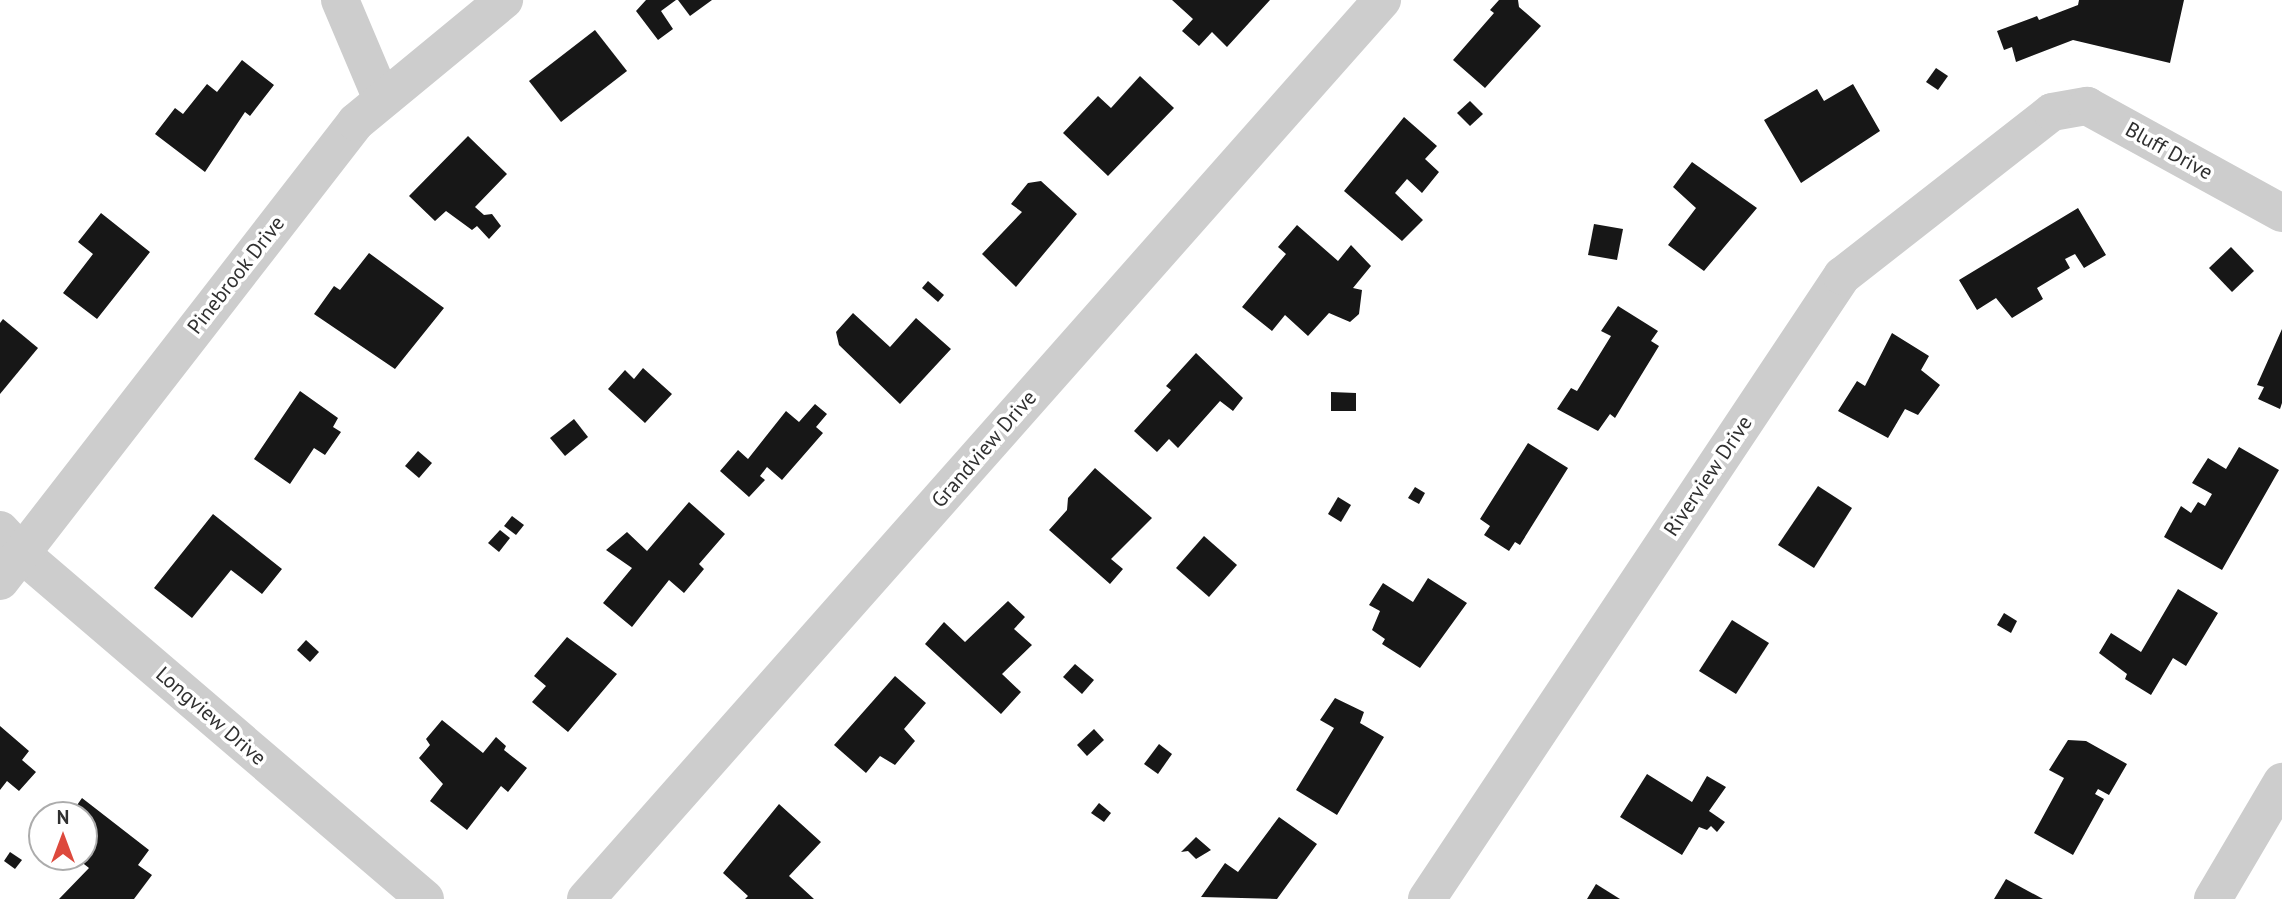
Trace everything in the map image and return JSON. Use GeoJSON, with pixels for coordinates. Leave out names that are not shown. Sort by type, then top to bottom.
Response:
{"type":"FeatureCollection","features":[{"type":"Feature","properties":{"kind":"street"},"geometry":{"type":"LineString","coordinates":[[340,0],[382,97]]}},
{"type":"Feature","properties":{"kind":"street","name":"Pinebrook Drive"},"geometry":{"type":"LineString","coordinates":[[8,555],[347,133],[382,97],[504,0]]}},
{"type":"Feature","properties":{"kind":"street","name":"Grandview Drive"},"geometry":{"type":"LineString","coordinates":[[586,899],[1382,0]]}},
{"type":"Feature","properties":{"kind":"street","name":"Bluff Drive"},"geometry":{"type":"LineString","coordinates":[[2052,111],[2087,106],[2282,213]]}},
{"type":"Feature","properties":{"kind":"street","name":"Riverview Drive"},"geometry":{"type":"LineString","coordinates":[[1427,899],[1842,276],[2052,111]]}},
{"type":"Feature","properties":{"kind":"street","name":"Longview Drive"},"geometry":{"type":"LineString","coordinates":[[8,555],[425,899]]}},
{"type":"Feature","properties":{"kind":"street"},"geometry":{"type":"LineString","coordinates":[[2213,899],[2282,782]]}},
{"type":"Feature","properties":{"kind":"building"},"geometry":{"type":"Polygon","coordinates":[[[646,0],[676,0],[661,11],[673,29],[658,40],[636,11],[646,0]]]}},
{"type":"Feature","properties":{"kind":"building"},"geometry":{"type":"Polygon","coordinates":[[[678,0],[712,0],[690,16],[678,0]]]}},
{"type":"Feature","properties":{"kind":"building"},"geometry":{"type":"Polygon","coordinates":[[[1172,0],[1270,0],[1227,47],[1212,32],[1199,46],[1182,31],[1193,19],[1172,0]]]}},
{"type":"Feature","properties":{"kind":"building"},"geometry":{"type":"Polygon","coordinates":[[[1499,0],[1518,0],[1519,7],[1541,26],[1485,88],[1453,60],[1494,13],[1490,10],[1499,0]]]}},
{"type":"Feature","properties":{"kind":"building"},"geometry":{"type":"Polygon","coordinates":[[[2079,0],[2184,0],[2170,63],[2073,40],[2016,62],[2012,47],[2004,50],[1997,31],[2037,16],[2039,20],[2078,5],[2079,0]]]}},
{"type":"Feature","properties":{"kind":"building"},"geometry":{"type":"Polygon","coordinates":[[[595,30],[627,71],[561,122],[529,81],[595,30]]]}},
{"type":"Feature","properties":{"kind":"building"},"geometry":{"type":"Polygon","coordinates":[[[242,60],[274,85],[250,116],[245,112],[205,172],[155,134],[175,108],[183,114],[207,84],[217,92],[242,60]]]}},
{"type":"Feature","properties":{"kind":"building"},"geometry":{"type":"Polygon","coordinates":[[[1936,68],[1948,76],[1938,90],[1926,82],[1936,68]]]}},
{"type":"Feature","properties":{"kind":"building"},"geometry":{"type":"Polygon","coordinates":[[[1140,76],[1174,108],[1108,176],[1063,133],[1098,96],[1111,108],[1140,76]]]}},
{"type":"Feature","properties":{"kind":"building"},"geometry":{"type":"Polygon","coordinates":[[[1853,84],[1880,131],[1801,183],[1764,120],[1817,89],[1824,101],[1853,84]]]}},
{"type":"Feature","properties":{"kind":"building"},"geometry":{"type":"Polygon","coordinates":[[[1470,101],[1483,114],[1470,126],[1457,113],[1470,101]]]}},
{"type":"Feature","properties":{"kind":"building"},"geometry":{"type":"Polygon","coordinates":[[[1404,117],[1437,146],[1425,159],[1439,172],[1422,193],[1407,179],[1395,193],[1423,220],[1402,241],[1344,191],[1404,117]]]}},
{"type":"Feature","properties":{"kind":"building"},"geometry":{"type":"Polygon","coordinates":[[[468,136],[507,174],[475,207],[484,215],[492,214],[501,226],[489,239],[477,226],[472,230],[446,211],[435,221],[409,196],[468,136]]]}},
{"type":"Feature","properties":{"kind":"building"},"geometry":{"type":"Polygon","coordinates":[[[1692,162],[1757,208],[1704,271],[1668,245],[1696,208],[1673,187],[1692,162]]]}},
{"type":"Feature","properties":{"kind":"building"},"geometry":{"type":"Polygon","coordinates":[[[1041,181],[1077,214],[1016,287],[982,254],[1022,212],[1011,204],[1028,183],[1041,181]]]}},
{"type":"Feature","properties":{"kind":"building"},"geometry":{"type":"Polygon","coordinates":[[[2078,208],[2106,255],[2084,268],[2075,254],[2065,259],[2070,268],[2037,288],[2043,299],[2012,318],[1996,298],[1977,310],[1959,280],[2078,208]]]}},
{"type":"Feature","properties":{"kind":"building"},"geometry":{"type":"Polygon","coordinates":[[[101,213],[150,252],[97,319],[63,293],[93,254],[78,242],[101,213]]]}},
{"type":"Feature","properties":{"kind":"building"},"geometry":{"type":"Polygon","coordinates":[[[1594,224],[1623,229],[1617,260],[1588,255],[1594,224]]]}},
{"type":"Feature","properties":{"kind":"building"},"geometry":{"type":"Polygon","coordinates":[[[1297,225],[1338,261],[1351,245],[1371,266],[1353,288],[1362,290],[1359,314],[1350,322],[1329,313],[1308,336],[1285,315],[1272,331],[1242,307],[1286,254],[1278,247],[1297,225]]]}},
{"type":"Feature","properties":{"kind":"building"},"geometry":{"type":"Polygon","coordinates":[[[2231,247],[2254,271],[2232,292],[2209,268],[2231,247]]]}},
{"type":"Feature","properties":{"kind":"building"},"geometry":{"type":"Polygon","coordinates":[[[369,253],[444,308],[395,369],[314,314],[334,286],[340,290],[369,253]]]}},
{"type":"Feature","properties":{"kind":"building"},"geometry":{"type":"Polygon","coordinates":[[[928,281],[944,295],[938,302],[922,288],[928,281]]]}},
{"type":"Feature","properties":{"kind":"building"},"geometry":{"type":"Polygon","coordinates":[[[1618,306],[1658,331],[1651,341],[1659,346],[1615,418],[1610,414],[1598,431],[1557,409],[1571,388],[1577,391],[1611,336],[1601,331],[1618,306]]]}},
{"type":"Feature","properties":{"kind":"building"},"geometry":{"type":"Polygon","coordinates":[[[853,313],[890,347],[916,318],[951,349],[900,404],[839,345],[836,332],[853,313]]]}},
{"type":"Feature","properties":{"kind":"building"},"geometry":{"type":"Polygon","coordinates":[[[3,319],[38,348],[0,394],[0,323],[3,319]]]}},
{"type":"Feature","properties":{"kind":"building"},"geometry":{"type":"Polygon","coordinates":[[[2282,329],[2280,409],[2258,399],[2264,387],[2257,385],[2282,329]]]}},
{"type":"Feature","properties":{"kind":"building"},"geometry":{"type":"Polygon","coordinates":[[[1892,333],[1929,356],[1921,370],[1940,385],[1918,415],[1905,409],[1888,438],[1838,411],[1857,381],[1865,386],[1892,333]]]}},
{"type":"Feature","properties":{"kind":"building"},"geometry":{"type":"Polygon","coordinates":[[[1196,353],[1243,398],[1233,411],[1220,401],[1178,448],[1169,439],[1157,452],[1134,431],[1171,390],[1166,386],[1196,353]]]}},
{"type":"Feature","properties":{"kind":"building"},"geometry":{"type":"Polygon","coordinates":[[[643,368],[672,394],[645,423],[608,389],[625,370],[634,379],[643,368]]]}},
{"type":"Feature","properties":{"kind":"building"},"geometry":{"type":"Polygon","coordinates":[[[300,391],[338,418],[333,427],[341,432],[325,455],[314,448],[290,484],[254,459],[300,391]]]}},
{"type":"Feature","properties":{"kind":"building"},"geometry":{"type":"Polygon","coordinates":[[[1331,392],[1356,393],[1356,411],[1331,411],[1331,392]]]}},
{"type":"Feature","properties":{"kind":"building"},"geometry":{"type":"Polygon","coordinates":[[[815,404],[827,414],[816,427],[823,433],[782,480],[767,467],[760,476],[765,480],[749,497],[720,471],[738,450],[748,459],[786,411],[799,422],[815,404]]]}},
{"type":"Feature","properties":{"kind":"building"},"geometry":{"type":"Polygon","coordinates":[[[574,419],[588,437],[565,456],[550,438],[574,419]]]}},
{"type":"Feature","properties":{"kind":"building"},"geometry":{"type":"Polygon","coordinates":[[[1528,443],[1568,468],[1520,545],[1515,542],[1509,551],[1484,535],[1490,526],[1480,519],[1528,443]]]}},
{"type":"Feature","properties":{"kind":"building"},"geometry":{"type":"Polygon","coordinates":[[[2239,447],[2279,470],[2222,570],[2164,537],[2181,506],[2191,513],[2198,502],[2205,506],[2212,494],[2192,483],[2208,458],[2226,469],[2239,447]]]}},
{"type":"Feature","properties":{"kind":"building"},"geometry":{"type":"Polygon","coordinates":[[[418,451],[432,463],[419,478],[405,466],[418,451]]]}},
{"type":"Feature","properties":{"kind":"building"},"geometry":{"type":"Polygon","coordinates":[[[1095,468],[1152,518],[1111,559],[1123,569],[1110,584],[1049,530],[1067,510],[1068,498],[1095,468]]]}},
{"type":"Feature","properties":{"kind":"building"},"geometry":{"type":"Polygon","coordinates":[[[1818,486],[1852,508],[1814,568],[1778,545],[1818,486]]]}},
{"type":"Feature","properties":{"kind":"building"},"geometry":{"type":"Polygon","coordinates":[[[1415,487],[1425,493],[1419,504],[1408,498],[1415,487]]]}},
{"type":"Feature","properties":{"kind":"building"},"geometry":{"type":"Polygon","coordinates":[[[1338,497],[1351,505],[1341,522],[1328,514],[1338,497]]]}},
{"type":"Feature","properties":{"kind":"building"},"geometry":{"type":"Polygon","coordinates":[[[689,502],[725,534],[699,564],[704,569],[684,593],[669,580],[632,627],[603,603],[632,568],[606,550],[627,532],[647,551],[689,502]]]}},
{"type":"Feature","properties":{"kind":"building"},"geometry":{"type":"Polygon","coordinates":[[[213,514],[282,569],[262,594],[231,570],[192,618],[154,588],[213,514]]]}},
{"type":"Feature","properties":{"kind":"building"},"geometry":{"type":"Polygon","coordinates":[[[512,516],[524,525],[516,535],[504,526],[512,516]]]}},
{"type":"Feature","properties":{"kind":"building"},"geometry":{"type":"Polygon","coordinates":[[[500,530],[510,538],[499,552],[488,543],[500,530]]]}},
{"type":"Feature","properties":{"kind":"building"},"geometry":{"type":"Polygon","coordinates":[[[1204,536],[1237,565],[1209,597],[1176,568],[1204,536]]]}},
{"type":"Feature","properties":{"kind":"building"},"geometry":{"type":"Polygon","coordinates":[[[1428,578],[1467,603],[1420,668],[1382,644],[1385,639],[1372,630],[1380,611],[1369,605],[1383,583],[1413,602],[1428,578]]]}},
{"type":"Feature","properties":{"kind":"building"},"geometry":{"type":"Polygon","coordinates":[[[2178,589],[2218,613],[2186,666],[2173,658],[2151,695],[2125,679],[2127,674],[2099,653],[2111,633],[2141,652],[2178,589]]]}},
{"type":"Feature","properties":{"kind":"building"},"geometry":{"type":"Polygon","coordinates":[[[1008,601],[1025,617],[1014,629],[1032,645],[1002,674],[1021,692],[1001,714],[925,644],[944,622],[965,642],[1008,601]]]}},
{"type":"Feature","properties":{"kind":"building"},"geometry":{"type":"Polygon","coordinates":[[[2004,613],[2017,621],[2011,633],[1997,625],[2004,613]]]}},
{"type":"Feature","properties":{"kind":"building"},"geometry":{"type":"Polygon","coordinates":[[[1732,620],[1769,643],[1736,694],[1699,671],[1732,620]]]}},
{"type":"Feature","properties":{"kind":"building"},"geometry":{"type":"Polygon","coordinates":[[[567,637],[617,674],[568,732],[532,702],[546,686],[534,676],[567,637]]]}},
{"type":"Feature","properties":{"kind":"building"},"geometry":{"type":"Polygon","coordinates":[[[306,640],[319,652],[310,662],[297,650],[306,640]]]}},
{"type":"Feature","properties":{"kind":"building"},"geometry":{"type":"Polygon","coordinates":[[[1075,664],[1094,680],[1082,694],[1063,677],[1075,664]]]}},
{"type":"Feature","properties":{"kind":"building"},"geometry":{"type":"Polygon","coordinates":[[[895,676],[926,703],[904,729],[915,741],[895,765],[880,756],[866,773],[834,745],[895,676]]]}},
{"type":"Feature","properties":{"kind":"building"},"geometry":{"type":"Polygon","coordinates":[[[1335,698],[1364,712],[1360,723],[1384,737],[1337,815],[1296,790],[1334,728],[1320,720],[1335,698]]]}},
{"type":"Feature","properties":{"kind":"building"},"geometry":{"type":"Polygon","coordinates":[[[442,720],[483,753],[496,737],[506,746],[504,750],[527,768],[508,792],[501,786],[467,830],[430,801],[443,784],[419,758],[430,745],[426,739],[442,720]]]}},
{"type":"Feature","properties":{"kind":"building"},"geometry":{"type":"Polygon","coordinates":[[[0,726],[29,751],[22,760],[36,772],[19,791],[7,781],[0,790],[0,726]]]}},
{"type":"Feature","properties":{"kind":"building"},"geometry":{"type":"Polygon","coordinates":[[[1094,729],[1104,740],[1087,756],[1077,745],[1094,729]]]}},
{"type":"Feature","properties":{"kind":"building"},"geometry":{"type":"Polygon","coordinates":[[[2068,740],[2086,741],[2127,764],[2109,795],[2098,789],[2095,794],[2104,799],[2073,855],[2034,833],[2064,778],[2049,770],[2068,740]]]}},
{"type":"Feature","properties":{"kind":"building"},"geometry":{"type":"Polygon","coordinates":[[[1159,744],[1172,754],[1158,774],[1144,764],[1159,744]]]}},
{"type":"Feature","properties":{"kind":"building"},"geometry":{"type":"Polygon","coordinates":[[[1647,774],[1692,802],[1707,776],[1726,787],[1709,811],[1725,822],[1717,832],[1711,826],[1707,830],[1699,827],[1682,855],[1620,817],[1647,774]]]}},
{"type":"Feature","properties":{"kind":"building"},"geometry":{"type":"Polygon","coordinates":[[[1099,803],[1111,813],[1104,822],[1091,813],[1099,803]]]}},
{"type":"Feature","properties":{"kind":"building"},"geometry":{"type":"Polygon","coordinates":[[[779,804],[821,842],[789,876],[814,899],[745,899],[748,896],[723,873],[779,804]]]}},
{"type":"Feature","properties":{"kind":"building"},"geometry":{"type":"Polygon","coordinates":[[[98,810],[149,850],[138,865],[152,875],[134,899],[59,899],[86,871],[98,871],[98,810]]]}},
{"type":"Feature","properties":{"kind":"building"},"geometry":{"type":"Polygon","coordinates":[[[1279,817],[1317,844],[1277,899],[1201,897],[1225,863],[1238,872],[1279,817]]]}},
{"type":"Feature","properties":{"kind":"building"},"geometry":{"type":"Polygon","coordinates":[[[1196,837],[1211,850],[1196,859],[1188,851],[1181,852],[1196,837]]]}},
{"type":"Feature","properties":{"kind":"building"},"geometry":{"type":"Polygon","coordinates":[[[10,852],[22,860],[15,869],[4,861],[10,852]]]}},
{"type":"Feature","properties":{"kind":"building"},"geometry":{"type":"Polygon","coordinates":[[[2006,879],[2043,899],[1994,899],[2006,879]]]}},
{"type":"Feature","properties":{"kind":"building"},"geometry":{"type":"Polygon","coordinates":[[[1596,884],[1620,899],[1587,899],[1596,884]]]}}]}
